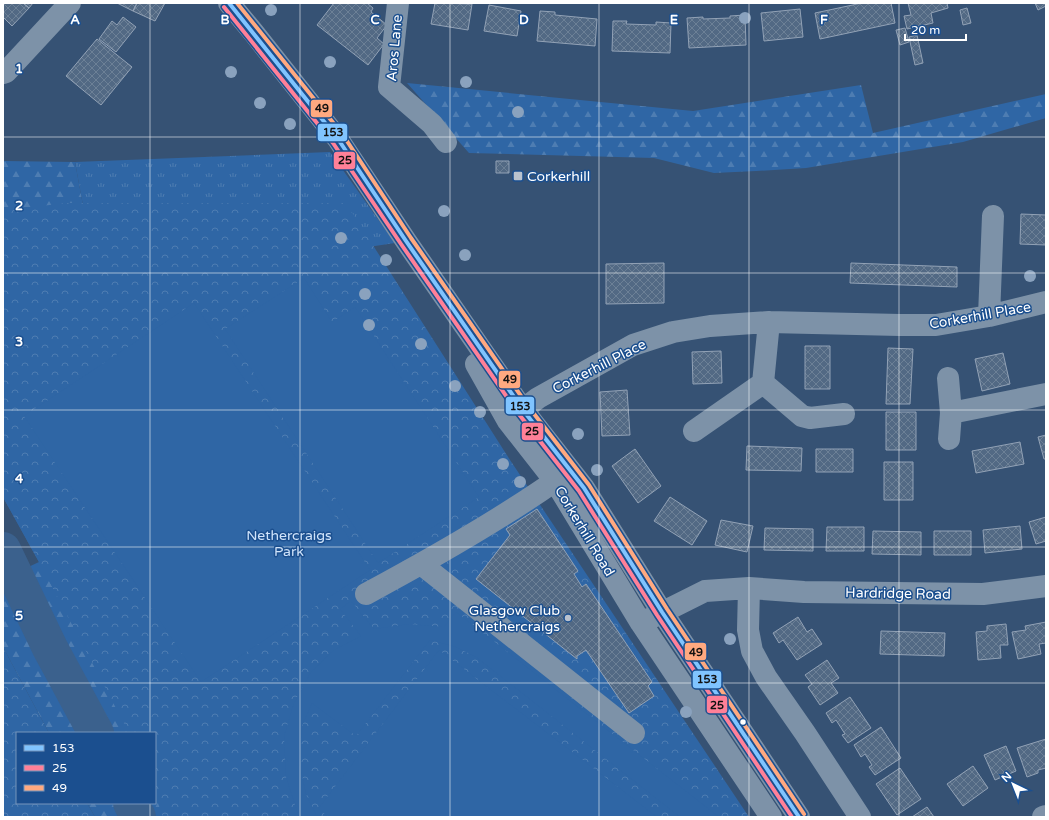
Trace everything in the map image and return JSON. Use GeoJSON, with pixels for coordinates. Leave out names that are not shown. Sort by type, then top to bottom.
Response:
{"type":"FeatureCollection","features":[{"type":"Feature","properties":{"kind":"street"},"geometry":{"type":"LineString","coordinates":[[3,73],[6,72],[70,3]]}},
{"type":"Feature","properties":{"kind":"street","name":"Corkerhill Road"},"geometry":{"type":"LineString","coordinates":[[229,3],[254,32],[338,139],[406,241],[516,416],[641,623],[771,817]]}},
{"type":"Feature","properties":{"kind":"street","name":"Aros Lane"},"geometry":{"type":"LineString","coordinates":[[398,3],[389,87],[432,124],[446,142]]}},
{"type":"Feature","properties":{"kind":"street"},"geometry":{"type":"LineString","coordinates":[[989,316],[994,216]]}},
{"type":"Feature","properties":{"kind":"street","name":"Corkerhill Place"},"geometry":{"type":"LineString","coordinates":[[516,416],[538,398],[633,345],[673,332],[710,326],[769,322],[936,325],[989,316],[1046,302]]}},
{"type":"Feature","properties":{"kind":"street"},"geometry":{"type":"LineString","coordinates":[[694,431],[763,383],[769,322]]}},
{"type":"Feature","properties":{"kind":"street"},"geometry":{"type":"LineString","coordinates":[[948,378],[950,413],[949,439]]}},
{"type":"Feature","properties":{"kind":"street"},"geometry":{"type":"LineString","coordinates":[[763,383],[802,416],[810,418],[844,414]]}},
{"type":"Feature","properties":{"kind":"street"},"geometry":{"type":"LineString","coordinates":[[950,413],[1046,394]]}},
{"type":"Feature","properties":{"kind":"street","name":"Corkerhill Road"},"geometry":{"type":"LineString","coordinates":[[516,416],[584,488],[662,612],[799,817]]}},
{"type":"Feature","properties":{"kind":"street"},"geometry":{"type":"LineString","coordinates":[[366,594],[421,564],[495,520],[555,481]]}},
{"type":"Feature","properties":{"kind":"street"},"geometry":{"type":"LineString","coordinates":[[421,564],[634,733]]}},
{"type":"Feature","properties":{"kind":"street","name":"Hardridge Road"},"geometry":{"type":"LineString","coordinates":[[641,623],[704,591],[749,588],[804,592],[983,594],[1046,586]]}},
{"type":"Feature","properties":{"kind":"street"},"geometry":{"type":"LineString","coordinates":[[749,588],[748,630],[752,651],[766,677],[860,817]]}},
{"type":"Feature","properties":{"kind":"green space"},"geometry":{"type":"Polygon","coordinates":[[[407,83],[693,111],[861,85],[873,133],[1046,94],[1046,118],[963,142],[806,168],[714,173],[654,158],[469,153],[407,83]]]}},
{"type":"Feature","properties":{"kind":"green space"},"geometry":{"type":"Polygon","coordinates":[[[330,152],[395,243],[98,287],[75,162],[330,152]]]}},
{"type":"Feature","properties":{"kind":"green space"},"geometry":{"type":"Polygon","coordinates":[[[3,161],[75,162],[98,287],[3,305],[3,161]]]}},
{"type":"Feature","properties":{"kind":"green space","name":"Nethercraigs Park"},"geometry":{"type":"Polygon","coordinates":[[[65,203],[346,203],[510,460],[749,817],[163,817],[156,798],[156,732],[128,732],[3,497],[3,211],[65,203]]]}},
{"type":"Feature","properties":{"kind":"green space"},"geometry":{"type":"Polygon","coordinates":[[[304,278],[332,322],[355,307],[479,497],[378,563],[225,329],[304,278]]]}},
{"type":"Feature","properties":{"kind":"green space"},"geometry":{"type":"Polygon","coordinates":[[[194,303],[370,570],[201,682],[24,416],[194,303]]]}},
{"type":"Feature","properties":{"kind":"green space"},"geometry":{"type":"Polygon","coordinates":[[[3,433],[229,817],[95,817],[88,804],[156,804],[156,732],[48,732],[3,647],[3,579],[39,562],[3,497],[3,433]]]}},
{"type":"Feature","properties":{"kind":"green space"},"geometry":{"type":"Polygon","coordinates":[[[351,601],[374,629],[409,624],[444,627],[456,612],[719,817],[680,817],[476,657],[456,647],[430,640],[356,736],[312,703],[302,726],[299,761],[306,794],[317,817],[299,817],[286,777],[284,736],[294,703],[311,672],[334,650],[361,636],[340,609],[351,601]]]}},
{"type":"Feature","properties":{"kind":"green space"},"geometry":{"type":"Polygon","coordinates":[[[3,647],[48,732],[16,732],[16,804],[88,804],[95,817],[3,817],[3,647]]]}},
{"type":"Feature","properties":{"kind":"green space"},"geometry":{"type":"Polygon","coordinates":[[[439,650],[657,817],[329,817],[318,809],[439,650]]]}},
{"type":"Feature","properties":{"kind":"building"},"geometry":{"type":"Polygon","coordinates":[[[3,3],[23,3],[29,8],[12,26],[3,17],[3,3]]]}},
{"type":"Feature","properties":{"kind":"building"},"geometry":{"type":"Polygon","coordinates":[[[23,3],[33,3],[29,8],[23,3]]]}},
{"type":"Feature","properties":{"kind":"building"},"geometry":{"type":"Polygon","coordinates":[[[117,3],[137,3],[133,11],[117,3]]]}},
{"type":"Feature","properties":{"kind":"building"},"geometry":{"type":"Polygon","coordinates":[[[137,3],[165,3],[155,21],[133,11],[137,3]]]}},
{"type":"Feature","properties":{"kind":"building"},"geometry":{"type":"Polygon","coordinates":[[[334,3],[367,3],[373,8],[371,12],[387,25],[377,38],[384,44],[368,65],[317,25],[334,3]]]}},
{"type":"Feature","properties":{"kind":"building"},"geometry":{"type":"Polygon","coordinates":[[[435,3],[472,4],[468,30],[431,24],[435,3]]]}},
{"type":"Feature","properties":{"kind":"building"},"geometry":{"type":"Polygon","coordinates":[[[862,3],[891,3],[895,23],[820,39],[815,13],[862,3]]]}},
{"type":"Feature","properties":{"kind":"building"},"geometry":{"type":"Polygon","coordinates":[[[908,3],[947,3],[948,8],[931,13],[933,23],[907,29],[904,16],[911,15],[908,3]]]}},
{"type":"Feature","properties":{"kind":"building"},"geometry":{"type":"Polygon","coordinates":[[[1035,3],[1045,3],[1046,6],[1038,10],[1035,3]]]}},
{"type":"Feature","properties":{"kind":"building"},"geometry":{"type":"Polygon","coordinates":[[[489,5],[521,11],[517,36],[484,31],[489,5]]]}},
{"type":"Feature","properties":{"kind":"building"},"geometry":{"type":"Polygon","coordinates":[[[967,8],[971,23],[963,25],[960,10],[967,8]]]}},
{"type":"Feature","properties":{"kind":"building"},"geometry":{"type":"Polygon","coordinates":[[[800,9],[803,37],[764,41],[761,13],[800,9]]]}},
{"type":"Feature","properties":{"kind":"building"},"geometry":{"type":"Polygon","coordinates":[[[540,11],[555,12],[555,15],[597,19],[595,46],[537,41],[540,11]]]}},
{"type":"Feature","properties":{"kind":"building"},"geometry":{"type":"Polygon","coordinates":[[[745,15],[746,45],[689,48],[687,18],[730,18],[730,16],[745,15]]]}},
{"type":"Feature","properties":{"kind":"building"},"geometry":{"type":"Polygon","coordinates":[[[123,17],[136,27],[116,52],[99,39],[112,21],[117,25],[123,17]]]}},
{"type":"Feature","properties":{"kind":"building"},"geometry":{"type":"Polygon","coordinates":[[[613,21],[627,21],[626,24],[656,25],[656,22],[671,23],[670,53],[612,51],[613,21]]]}},
{"type":"Feature","properties":{"kind":"building"},"geometry":{"type":"Polygon","coordinates":[[[905,28],[909,42],[900,45],[896,30],[905,28]]]}},
{"type":"Feature","properties":{"kind":"building"},"geometry":{"type":"Polygon","coordinates":[[[917,35],[923,63],[915,65],[909,37],[917,35]]]}},
{"type":"Feature","properties":{"kind":"building"},"geometry":{"type":"Polygon","coordinates":[[[97,39],[132,67],[101,105],[66,76],[97,39]]]}},
{"type":"Feature","properties":{"kind":"building"},"geometry":{"type":"Polygon","coordinates":[[[496,161],[509,161],[509,173],[496,173],[496,161]]]}},
{"type":"Feature","properties":{"kind":"building"},"geometry":{"type":"Polygon","coordinates":[[[1021,214],[1046,215],[1046,245],[1020,244],[1021,214]]]}},
{"type":"Feature","properties":{"kind":"building"},"geometry":{"type":"Polygon","coordinates":[[[664,263],[664,303],[606,304],[606,264],[664,263]]]}},
{"type":"Feature","properties":{"kind":"building"},"geometry":{"type":"Polygon","coordinates":[[[851,263],[957,267],[957,287],[850,283],[851,263]]]}},
{"type":"Feature","properties":{"kind":"building"},"geometry":{"type":"Polygon","coordinates":[[[805,346],[830,346],[830,389],[805,389],[805,346]]]}},
{"type":"Feature","properties":{"kind":"building"},"geometry":{"type":"Polygon","coordinates":[[[888,348],[913,349],[910,404],[886,404],[888,348]]]}},
{"type":"Feature","properties":{"kind":"building"},"geometry":{"type":"Polygon","coordinates":[[[721,351],[722,383],[693,384],[692,352],[721,351]]]}},
{"type":"Feature","properties":{"kind":"building"},"geometry":{"type":"Polygon","coordinates":[[[1003,353],[1010,384],[982,391],[975,359],[1003,353]]]}},
{"type":"Feature","properties":{"kind":"building"},"geometry":{"type":"Polygon","coordinates":[[[627,390],[630,435],[602,436],[600,392],[627,390]]]}},
{"type":"Feature","properties":{"kind":"building"},"geometry":{"type":"Polygon","coordinates":[[[886,412],[916,412],[916,450],[886,450],[886,412]]]}},
{"type":"Feature","properties":{"kind":"building"},"geometry":{"type":"Polygon","coordinates":[[[1046,435],[1046,459],[1044,459],[1038,437],[1046,435]]]}},
{"type":"Feature","properties":{"kind":"building"},"geometry":{"type":"Polygon","coordinates":[[[1020,442],[1024,464],[976,473],[972,451],[1020,442]]]}},
{"type":"Feature","properties":{"kind":"building"},"geometry":{"type":"Polygon","coordinates":[[[747,446],[802,448],[801,471],[746,470],[747,446]]]}},
{"type":"Feature","properties":{"kind":"building"},"geometry":{"type":"Polygon","coordinates":[[[635,449],[661,486],[638,503],[612,466],[635,449]]]}},
{"type":"Feature","properties":{"kind":"building"},"geometry":{"type":"Polygon","coordinates":[[[816,449],[853,449],[853,472],[816,472],[816,449]]]}},
{"type":"Feature","properties":{"kind":"building"},"geometry":{"type":"Polygon","coordinates":[[[884,462],[913,462],[913,500],[884,500],[884,462]]]}},
{"type":"Feature","properties":{"kind":"building"},"geometry":{"type":"Polygon","coordinates":[[[670,497],[707,521],[692,545],[654,521],[670,497]]]}},
{"type":"Feature","properties":{"kind":"building","name":"Glasgow Club Nethercraigs"},"geometry":{"type":"Polygon","coordinates":[[[537,509],[578,571],[574,574],[582,587],[586,584],[652,682],[648,686],[654,696],[629,713],[586,650],[577,656],[577,659],[476,579],[510,535],[506,529],[537,509]]]}},
{"type":"Feature","properties":{"kind":"building"},"geometry":{"type":"Polygon","coordinates":[[[1046,517],[1046,541],[1036,544],[1029,522],[1046,517]]]}},
{"type":"Feature","properties":{"kind":"building"},"geometry":{"type":"Polygon","coordinates":[[[721,520],[753,526],[747,552],[715,545],[721,520]]]}},
{"type":"Feature","properties":{"kind":"building"},"geometry":{"type":"Polygon","coordinates":[[[1020,526],[1022,549],[985,553],[983,530],[1020,526]]]}},
{"type":"Feature","properties":{"kind":"building"},"geometry":{"type":"Polygon","coordinates":[[[827,527],[864,527],[864,551],[826,551],[827,527]]]}},
{"type":"Feature","properties":{"kind":"building"},"geometry":{"type":"Polygon","coordinates":[[[765,528],[813,529],[813,551],[764,550],[765,528]]]}},
{"type":"Feature","properties":{"kind":"building"},"geometry":{"type":"Polygon","coordinates":[[[873,531],[921,532],[921,555],[872,554],[873,531]]]}},
{"type":"Feature","properties":{"kind":"building"},"geometry":{"type":"Polygon","coordinates":[[[934,531],[971,531],[971,555],[934,555],[934,531]]]}},
{"type":"Feature","properties":{"kind":"building"},"geometry":{"type":"Polygon","coordinates":[[[798,617],[807,632],[812,629],[822,644],[797,660],[783,640],[779,643],[773,633],[798,617]]]}},
{"type":"Feature","properties":{"kind":"building"},"geometry":{"type":"Polygon","coordinates":[[[1046,622],[1046,643],[1039,644],[1041,654],[1018,659],[1012,632],[1026,630],[1025,626],[1046,622]]]}},
{"type":"Feature","properties":{"kind":"building"},"geometry":{"type":"Polygon","coordinates":[[[1006,624],[1008,645],[1000,645],[1001,658],[978,660],[976,632],[987,631],[987,626],[1006,624]]]}},
{"type":"Feature","properties":{"kind":"building"},"geometry":{"type":"Polygon","coordinates":[[[881,631],[945,633],[944,656],[880,654],[881,631]]]}},
{"type":"Feature","properties":{"kind":"building"},"geometry":{"type":"Polygon","coordinates":[[[827,660],[839,678],[831,683],[838,693],[820,705],[808,687],[812,684],[805,675],[827,660]]]}},
{"type":"Feature","properties":{"kind":"building"},"geometry":{"type":"Polygon","coordinates":[[[850,697],[871,728],[848,743],[842,735],[845,734],[836,720],[832,723],[826,713],[850,697]]]}},
{"type":"Feature","properties":{"kind":"building"},"geometry":{"type":"Polygon","coordinates":[[[881,727],[901,758],[875,775],[869,767],[872,765],[865,754],[861,757],[854,745],[881,727]]]}},
{"type":"Feature","properties":{"kind":"building"},"geometry":{"type":"Polygon","coordinates":[[[1046,739],[1046,768],[1038,770],[1038,773],[1027,777],[1017,748],[1046,739]]]}},
{"type":"Feature","properties":{"kind":"building"},"geometry":{"type":"Polygon","coordinates":[[[1006,746],[1016,771],[995,780],[984,755],[1006,746]]]}},
{"type":"Feature","properties":{"kind":"building"},"geometry":{"type":"Polygon","coordinates":[[[973,766],[988,788],[963,806],[947,784],[973,766]]]}},
{"type":"Feature","properties":{"kind":"building"},"geometry":{"type":"Polygon","coordinates":[[[900,768],[921,799],[897,815],[876,784],[900,768]]]}},
{"type":"Feature","properties":{"kind":"building"},"geometry":{"type":"Polygon","coordinates":[[[927,807],[934,817],[912,817],[927,807]]]}},
{"type":"Feature","properties":{"kind":"waterway"},"geometry":{"type":"LineString","coordinates":[[3,550],[50,648],[95,732]]}},
{"type":"Feature","properties":{"kind":"waterway"},"geometry":{"type":"LineString","coordinates":[[132,804],[138,817]]}},
{"type":"Feature","properties":{"kind":"transit line","name":"153"},"geometry":{"type":"LineString","coordinates":[[229,3],[338,139],[406,241],[523,410],[584,488],[662,612],[799,817]]}},
{"type":"Feature","properties":{"kind":"transit line","name":"49"},"geometry":{"type":"LineString","coordinates":[[237,3],[343,135],[411,238],[528,406],[589,485],[667,609],[804,814]]}},
{"type":"Feature","properties":{"kind":"transit line","name":"25"},"geometry":{"type":"LineString","coordinates":[[224,7],[333,143],[518,413],[579,491],[657,615],[792,817]]}},
{"type":"Feature","properties":{"kind":"place","name":"Corkerhill"},"geometry":{"type":"Point","coordinates":[518,176]}},
{"type":"Feature","properties":{"kind":"place","name":"Glasgow Club Nethercraigs"},"geometry":{"type":"Point","coordinates":[568,618]}}]}
